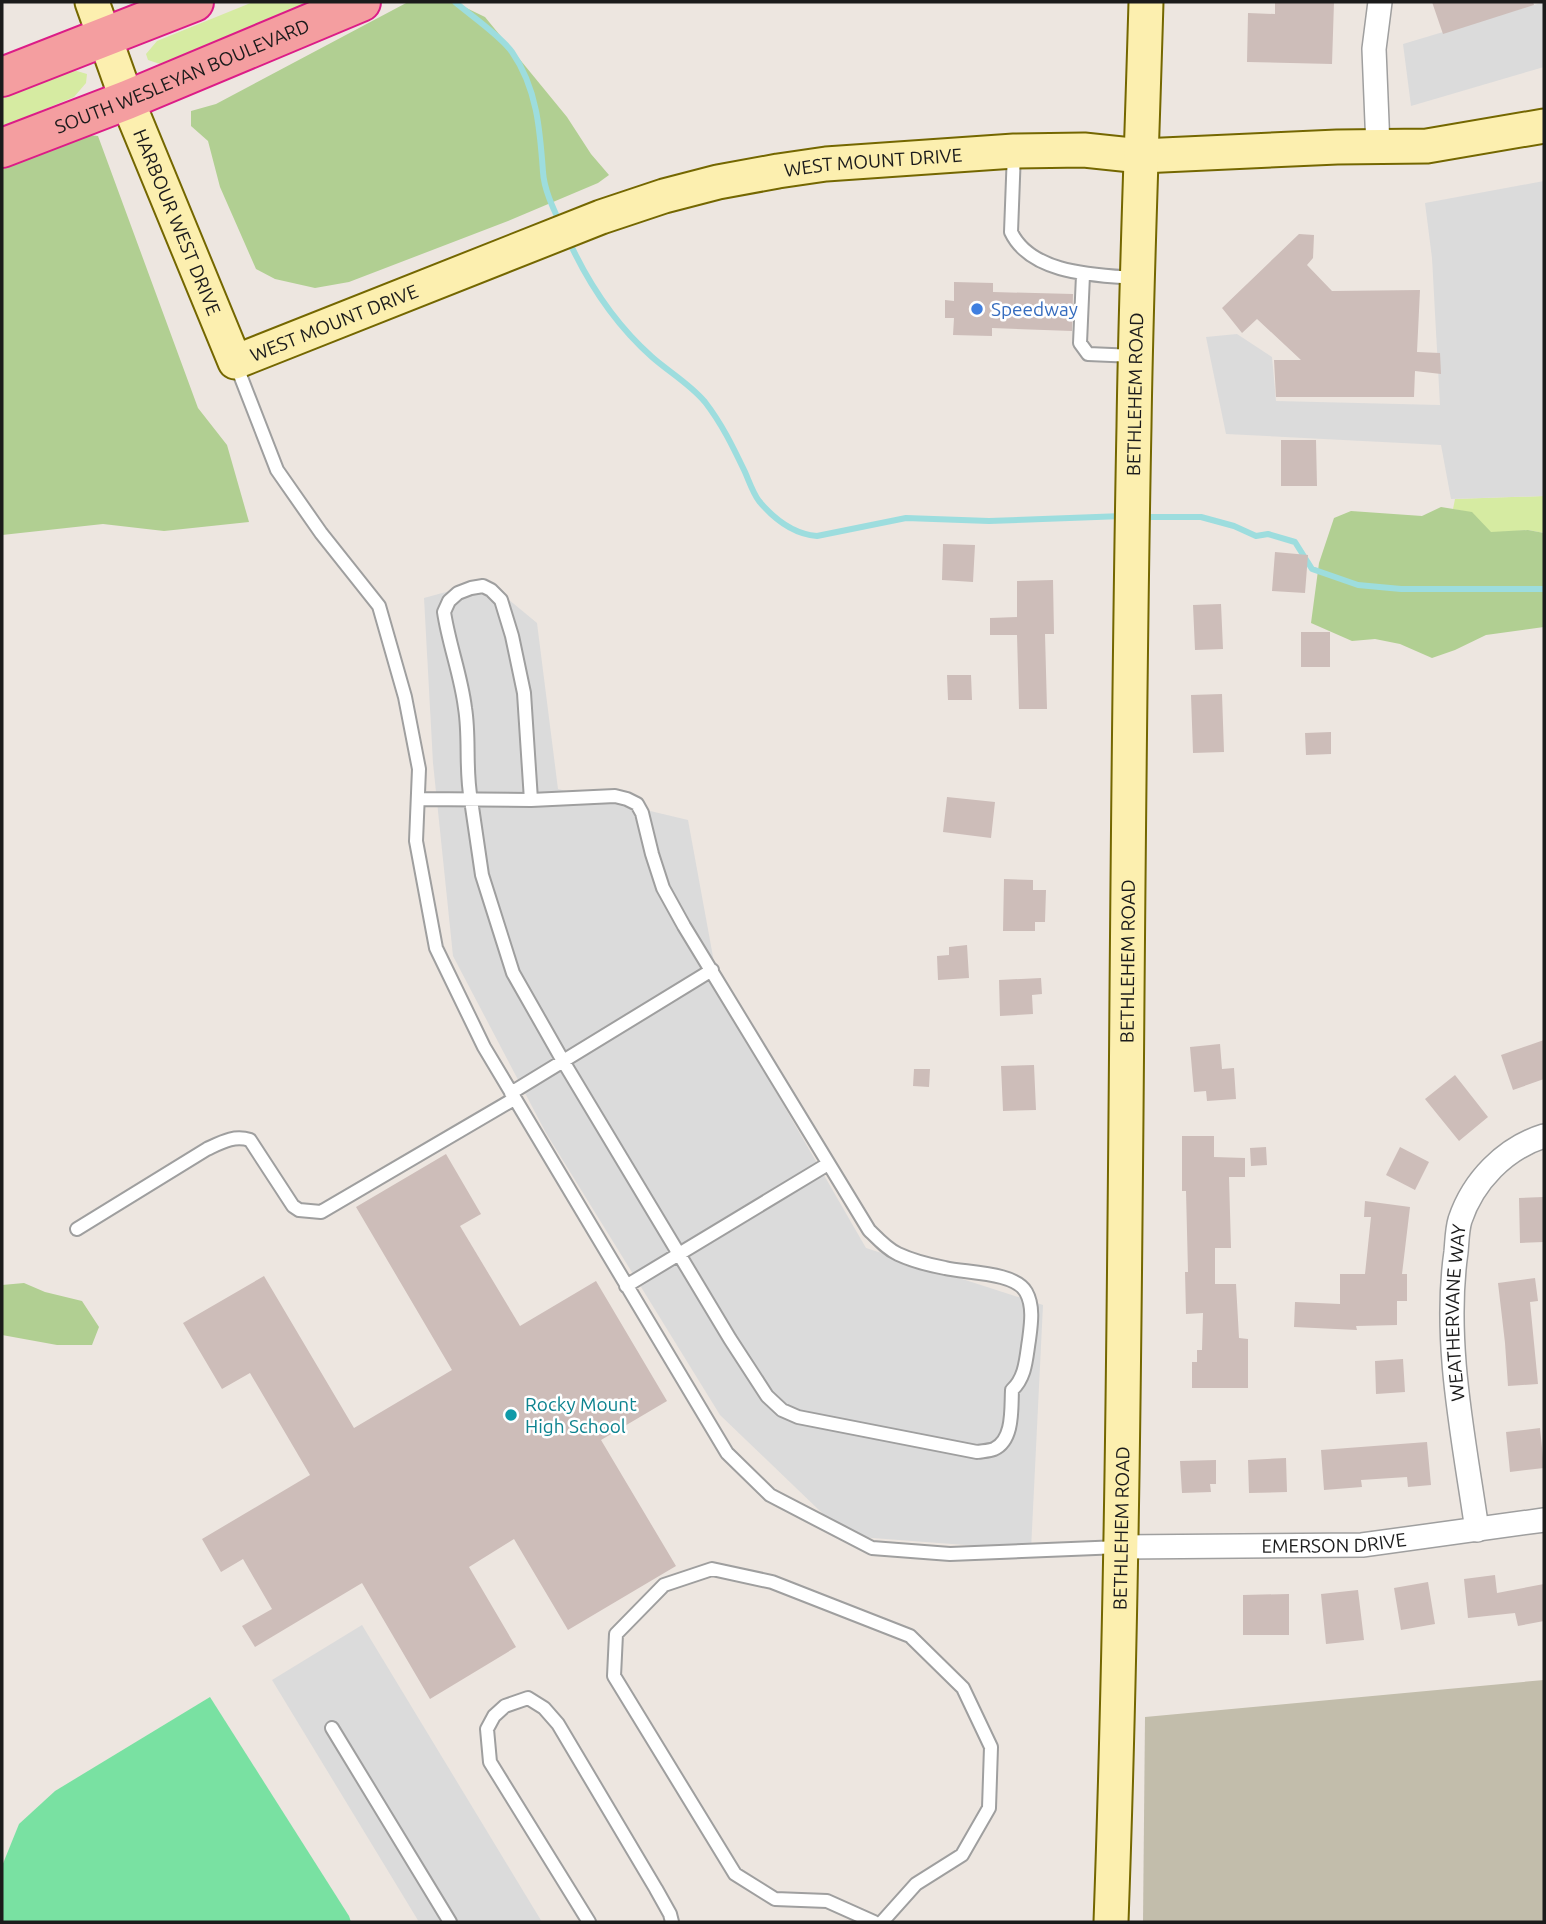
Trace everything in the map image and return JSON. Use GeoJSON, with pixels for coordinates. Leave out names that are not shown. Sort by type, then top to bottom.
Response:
{"type":"FeatureCollection","features":[{"type":"Feature","properties":{"kind":"highway"},"geometry":{"type":"LineString","coordinates":[[2,77],[98,19],[194,2]]}},
{"type":"Feature","properties":{"kind":"highway","name":"SOUTH WESLEYAN BOULEVARD"},"geometry":{"type":"LineString","coordinates":[[2,148],[127,100],[361,2]]}},
{"type":"Feature","properties":{"kind":"main road","name":"BETHLEHEM ROAD"},"geometry":{"type":"LineString","coordinates":[[1111,1922],[1120,1548],[1136,356],[1146,2]]}},
{"type":"Feature","properties":{"kind":"main road","name":"HARBOUR WEST DRIVE"},"geometry":{"type":"LineString","coordinates":[[98,19],[127,100],[235,362]]}},
{"type":"Feature","properties":{"kind":"main road","name":"WEST MOUNT DRIVE"},"geometry":{"type":"LineString","coordinates":[[235,362],[501,255],[664,196],[718,182],[826,164],[1014,151],[1084,149],[1141,156],[1427,146],[1544,126]]}},
{"type":"Feature","properties":{"kind":"street"},"geometry":{"type":"LineString","coordinates":[[1377,147],[1374,49],[1380,2]]}},
{"type":"Feature","properties":{"kind":"street","name":"WEATHERVANE WAY"},"geometry":{"type":"LineString","coordinates":[[1477,1530],[1454,1344],[1452,1282],[1460,1221],[1471,1195],[1488,1171],[1530,1140],[1544,1136]]}},
{"type":"Feature","properties":{"kind":"street","name":"EMERSON DRIVE"},"geometry":{"type":"LineString","coordinates":[[1120,1548],[1362,1545],[1544,1520]]}},
{"type":"Feature","properties":{"kind":"lane"},"geometry":{"type":"LineString","coordinates":[[1014,151],[1011,232],[1016,243],[1030,256],[1083,275],[1138,278]]}},
{"type":"Feature","properties":{"kind":"lane"},"geometry":{"type":"LineString","coordinates":[[1083,275],[1080,343],[1083,349],[1088,354],[1136,356]]}},
{"type":"Feature","properties":{"kind":"lane"},"geometry":{"type":"LineString","coordinates":[[235,362],[277,470],[321,533],[379,607],[405,697],[419,769],[416,841],[436,948],[484,1047],[512,1096],[727,1453],[771,1495],[872,1548],[950,1554],[1120,1548]]}},
{"type":"Feature","properties":{"kind":"lane"},"geometry":{"type":"LineString","coordinates":[[418,799],[471,800],[531,800],[615,796],[636,804],[642,813],[663,888],[869,1230],[895,1253],[946,1269],[1004,1278],[1020,1284],[1027,1293],[1031,1308],[1031,1326],[1026,1363],[1021,1382],[1012,1390],[1009,1427],[1004,1440],[994,1449],[977,1452],[821,1423],[782,1410],[767,1396],[563,1062],[513,973],[482,876],[471,800],[466,709],[444,612],[449,601],[458,593],[483,586],[500,600],[512,636],[524,693],[531,800]]}},
{"type":"Feature","properties":{"kind":"lane"},"geometry":{"type":"LineString","coordinates":[[77,1228],[208,1149],[228,1139],[241,1137],[250,1140],[293,1206],[299,1210],[321,1212],[712,970]]}},
{"type":"Feature","properties":{"kind":"lane"},"geometry":{"type":"LineString","coordinates":[[626,1286],[828,1164]]}},
{"type":"Feature","properties":{"kind":"lane"},"geometry":{"type":"LineString","coordinates":[[874,1922],[827,1901],[775,1899],[735,1874],[614,1676],[615,1634],[664,1585],[712,1569],[772,1582],[910,1636],[963,1688],[991,1747],[989,1808],[961,1855],[916,1884],[882,1922]]}},
{"type":"Feature","properties":{"kind":"lane"},"geometry":{"type":"LineString","coordinates":[[589,1922],[490,1762],[487,1729],[494,1716],[516,1701],[528,1698],[544,1708],[558,1724],[656,1889],[672,1922]]}},
{"type":"Feature","properties":{"kind":"lane"},"geometry":{"type":"LineString","coordinates":[[332,1728],[450,1922]]}},
{"type":"Feature","properties":{"kind":"shaded area"},"geometry":{"type":"Polygon","coordinates":[[[1544,2],[1544,67],[1411,106],[1403,44],[1544,2]]]}},
{"type":"Feature","properties":{"kind":"shaded area"},"geometry":{"type":"Polygon","coordinates":[[[1544,181],[1544,496],[1451,499],[1441,445],[1226,434],[1206,337],[1237,334],[1272,357],[1276,401],[1440,405],[1432,258],[1425,203],[1544,181]]]}},
{"type":"Feature","properties":{"kind":"shaded area"},"geometry":{"type":"Polygon","coordinates":[[[486,581],[537,623],[558,789],[688,820],[720,995],[866,1248],[1043,1305],[1031,1550],[846,1536],[720,1415],[546,1133],[453,956],[433,763],[424,598],[486,581]]]}},
{"type":"Feature","properties":{"kind":"shaded area"},"geometry":{"type":"Polygon","coordinates":[[[362,1625],[542,1922],[419,1922],[272,1680],[362,1625]]]}},
{"type":"Feature","properties":{"kind":"shaded area"},"geometry":{"type":"Polygon","coordinates":[[[1544,1680],[1544,1922],[1143,1922],[1145,1717],[1544,1680]]]}},
{"type":"Feature","properties":{"kind":"green space"},"geometry":{"type":"Polygon","coordinates":[[[253,2],[330,2],[181,62],[160,64],[148,60],[146,54],[157,41],[253,2]]]}},
{"type":"Feature","properties":{"kind":"green space"},"geometry":{"type":"Polygon","coordinates":[[[408,2],[454,2],[485,17],[567,117],[591,154],[609,175],[598,183],[508,221],[349,282],[315,288],[275,279],[256,269],[220,187],[208,141],[191,126],[191,111],[216,104],[408,2]]]}},
{"type":"Feature","properties":{"kind":"green space"},"geometry":{"type":"Polygon","coordinates":[[[70,69],[87,74],[86,83],[74,97],[2,127],[2,88],[70,69]]]}},
{"type":"Feature","properties":{"kind":"green space"},"geometry":{"type":"Polygon","coordinates":[[[87,135],[98,136],[198,408],[227,445],[249,522],[164,531],[103,524],[2,535],[2,163],[87,135]]]}},
{"type":"Feature","properties":{"kind":"green space"},"geometry":{"type":"Polygon","coordinates":[[[1544,496],[1544,533],[1528,530],[1491,533],[1472,513],[1453,509],[1455,499],[1544,496]]]}},
{"type":"Feature","properties":{"kind":"green space"},"geometry":{"type":"Polygon","coordinates":[[[1441,507],[1472,512],[1491,532],[1528,530],[1544,533],[1544,627],[1486,635],[1432,658],[1400,644],[1375,639],[1352,641],[1311,623],[1319,563],[1334,518],[1351,511],[1422,516],[1441,507]]]}},
{"type":"Feature","properties":{"kind":"green space"},"geometry":{"type":"Polygon","coordinates":[[[24,1283],[45,1292],[82,1301],[99,1327],[92,1345],[57,1345],[2,1335],[2,1285],[24,1283]]]}},
{"type":"Feature","properties":{"kind":"green space"},"geometry":{"type":"Polygon","coordinates":[[[210,1697],[351,1922],[2,1922],[2,1866],[19,1824],[55,1791],[210,1697]]]}},
{"type":"Feature","properties":{"kind":"building"},"geometry":{"type":"Polygon","coordinates":[[[1275,2],[1334,2],[1332,64],[1247,62],[1248,13],[1275,14],[1275,2]]]}},
{"type":"Feature","properties":{"kind":"building"},"geometry":{"type":"Polygon","coordinates":[[[1432,2],[1533,2],[1534,5],[1443,34],[1432,2]]]}},
{"type":"Feature","properties":{"kind":"building"},"geometry":{"type":"Polygon","coordinates":[[[1299,234],[1314,235],[1313,258],[1307,265],[1332,291],[1420,290],[1417,352],[1440,353],[1441,374],[1415,371],[1414,397],[1276,397],[1274,360],[1301,360],[1257,319],[1242,333],[1222,308],[1299,234]]]}},
{"type":"Feature","properties":{"kind":"building"},"geometry":{"type":"Polygon","coordinates":[[[954,282],[993,283],[993,292],[1073,294],[1072,331],[992,328],[992,336],[953,335],[954,318],[945,318],[945,300],[954,301],[954,282]]]}},
{"type":"Feature","properties":{"kind":"building"},"geometry":{"type":"Polygon","coordinates":[[[1281,440],[1316,440],[1317,486],[1281,486],[1281,440]]]}},
{"type":"Feature","properties":{"kind":"building"},"geometry":{"type":"Polygon","coordinates":[[[943,544],[975,545],[973,582],[942,580],[943,544]]]}},
{"type":"Feature","properties":{"kind":"building"},"geometry":{"type":"Polygon","coordinates":[[[1275,552],[1308,555],[1305,593],[1272,591],[1275,552]]]}},
{"type":"Feature","properties":{"kind":"building"},"geometry":{"type":"Polygon","coordinates":[[[1053,580],[1054,634],[1045,634],[1047,709],[1019,709],[1017,635],[990,635],[990,618],[1017,617],[1017,581],[1053,580]]]}},
{"type":"Feature","properties":{"kind":"building"},"geometry":{"type":"Polygon","coordinates":[[[1221,604],[1223,649],[1195,650],[1193,605],[1221,604]]]}},
{"type":"Feature","properties":{"kind":"building"},"geometry":{"type":"Polygon","coordinates":[[[1301,632],[1330,632],[1330,667],[1301,667],[1301,632]]]}},
{"type":"Feature","properties":{"kind":"building"},"geometry":{"type":"Polygon","coordinates":[[[947,675],[971,675],[972,700],[948,700],[947,675]]]}},
{"type":"Feature","properties":{"kind":"building"},"geometry":{"type":"Polygon","coordinates":[[[1222,694],[1224,752],[1193,753],[1191,695],[1222,694]]]}},
{"type":"Feature","properties":{"kind":"building"},"geometry":{"type":"Polygon","coordinates":[[[1331,732],[1331,754],[1306,755],[1305,733],[1331,732]]]}},
{"type":"Feature","properties":{"kind":"building"},"geometry":{"type":"Polygon","coordinates":[[[947,797],[995,802],[991,838],[943,832],[947,797]]]}},
{"type":"Feature","properties":{"kind":"building"},"geometry":{"type":"Polygon","coordinates":[[[1004,879],[1033,880],[1033,890],[1046,890],[1045,922],[1035,922],[1035,931],[1003,931],[1004,879]]]}},
{"type":"Feature","properties":{"kind":"building"},"geometry":{"type":"Polygon","coordinates":[[[967,945],[969,978],[938,980],[937,956],[949,955],[949,947],[967,945]]]}},
{"type":"Feature","properties":{"kind":"building"},"geometry":{"type":"Polygon","coordinates":[[[1041,978],[1042,994],[1032,995],[1033,1014],[1000,1016],[999,980],[1041,978]]]}},
{"type":"Feature","properties":{"kind":"building"},"geometry":{"type":"Polygon","coordinates":[[[1544,1040],[1544,1079],[1513,1090],[1501,1055],[1544,1040]]]}},
{"type":"Feature","properties":{"kind":"building"},"geometry":{"type":"Polygon","coordinates":[[[1220,1044],[1222,1069],[1234,1068],[1236,1099],[1207,1101],[1206,1091],[1194,1092],[1190,1047],[1220,1044]]]}},
{"type":"Feature","properties":{"kind":"building"},"geometry":{"type":"Polygon","coordinates":[[[1034,1065],[1036,1110],[1003,1111],[1001,1066],[1034,1065]]]}},
{"type":"Feature","properties":{"kind":"building"},"geometry":{"type":"Polygon","coordinates":[[[914,1069],[930,1069],[929,1087],[913,1086],[914,1069]]]}},
{"type":"Feature","properties":{"kind":"building"},"geometry":{"type":"Polygon","coordinates":[[[1455,1075],[1488,1117],[1459,1141],[1425,1099],[1455,1075]]]}},
{"type":"Feature","properties":{"kind":"building"},"geometry":{"type":"Polygon","coordinates":[[[1182,1136],[1214,1136],[1214,1157],[1245,1158],[1245,1177],[1229,1177],[1231,1248],[1215,1248],[1215,1284],[1236,1284],[1239,1338],[1248,1339],[1248,1388],[1192,1388],[1192,1362],[1197,1362],[1197,1350],[1202,1350],[1203,1313],[1186,1314],[1185,1272],[1188,1272],[1186,1191],[1182,1191],[1182,1136]]]}},
{"type":"Feature","properties":{"kind":"building"},"geometry":{"type":"Polygon","coordinates":[[[1266,1147],[1267,1165],[1251,1166],[1250,1148],[1266,1147]]]}},
{"type":"Feature","properties":{"kind":"building"},"geometry":{"type":"Polygon","coordinates":[[[1400,1147],[1429,1162],[1415,1190],[1386,1175],[1400,1147]]]}},
{"type":"Feature","properties":{"kind":"building","name":"Rocky Mount High School"},"geometry":{"type":"Polygon","coordinates":[[[446,1154],[481,1214],[460,1226],[520,1326],[596,1281],[667,1401],[601,1440],[676,1566],[568,1630],[514,1539],[469,1567],[516,1647],[430,1699],[362,1583],[255,1647],[242,1626],[272,1609],[243,1559],[221,1572],[202,1539],[310,1475],[250,1373],[222,1389],[183,1323],[264,1276],[354,1428],[452,1370],[356,1207],[446,1154]]]}},
{"type":"Feature","properties":{"kind":"building"},"geometry":{"type":"Polygon","coordinates":[[[1544,1197],[1544,1242],[1520,1243],[1519,1198],[1544,1197]]]}},
{"type":"Feature","properties":{"kind":"building"},"geometry":{"type":"Polygon","coordinates":[[[1365,1201],[1410,1207],[1402,1274],[1407,1274],[1407,1301],[1397,1301],[1397,1325],[1356,1326],[1357,1330],[1294,1327],[1295,1302],[1340,1304],[1340,1274],[1365,1274],[1371,1217],[1364,1217],[1365,1201]]]}},
{"type":"Feature","properties":{"kind":"building"},"geometry":{"type":"Polygon","coordinates":[[[1535,1278],[1538,1301],[1530,1302],[1538,1384],[1508,1386],[1498,1283],[1535,1278]]]}},
{"type":"Feature","properties":{"kind":"building"},"geometry":{"type":"Polygon","coordinates":[[[1403,1359],[1405,1392],[1376,1394],[1375,1361],[1403,1359]]]}},
{"type":"Feature","properties":{"kind":"building"},"geometry":{"type":"Polygon","coordinates":[[[1540,1428],[1544,1468],[1510,1472],[1506,1432],[1540,1428]]]}},
{"type":"Feature","properties":{"kind":"building"},"geometry":{"type":"Polygon","coordinates":[[[1427,1442],[1431,1485],[1408,1487],[1407,1477],[1361,1480],[1362,1487],[1324,1490],[1321,1450],[1427,1442]]]}},
{"type":"Feature","properties":{"kind":"building"},"geometry":{"type":"Polygon","coordinates":[[[1286,1458],[1287,1492],[1249,1493],[1248,1460],[1286,1458]]]}},
{"type":"Feature","properties":{"kind":"building"},"geometry":{"type":"Polygon","coordinates":[[[1216,1460],[1216,1484],[1210,1484],[1211,1492],[1182,1493],[1180,1461],[1216,1460]]]}},
{"type":"Feature","properties":{"kind":"building"},"geometry":{"type":"Polygon","coordinates":[[[1495,1575],[1497,1593],[1544,1584],[1544,1621],[1518,1626],[1515,1613],[1468,1618],[1464,1579],[1495,1575]]]}},
{"type":"Feature","properties":{"kind":"building"},"geometry":{"type":"Polygon","coordinates":[[[1428,1582],[1435,1624],[1401,1630],[1394,1588],[1428,1582]]]}},
{"type":"Feature","properties":{"kind":"building"},"geometry":{"type":"Polygon","coordinates":[[[1358,1590],[1364,1640],[1326,1644],[1321,1594],[1358,1590]]]}},
{"type":"Feature","properties":{"kind":"building"},"geometry":{"type":"Polygon","coordinates":[[[1289,1594],[1289,1635],[1243,1635],[1243,1595],[1289,1594]]]}},
{"type":"Feature","properties":{"kind":"waterway"},"geometry":{"type":"LineString","coordinates":[[455,2],[501,39],[512,52],[527,80],[536,110],[545,185],[560,223]]}},
{"type":"Feature","properties":{"kind":"waterway"},"geometry":{"type":"LineString","coordinates":[[568,239],[584,272],[615,317],[639,345],[705,402],[727,436],[759,501],[771,514],[792,529],[817,536],[906,518],[989,521],[1123,516]]}},
{"type":"Feature","properties":{"kind":"waterway"},"geometry":{"type":"LineString","coordinates":[[1141,517],[1201,517],[1234,526],[1256,536],[1268,534],[1295,542],[1312,569],[1358,585],[1401,589],[1544,589]]}},
{"type":"Feature","properties":{"kind":"place","name":"Speedway"},"geometry":{"type":"Point","coordinates":[977,309]}},
{"type":"Feature","properties":{"kind":"place","name":"Rocky Mount High School"},"geometry":{"type":"Point","coordinates":[511,1415]}}]}
